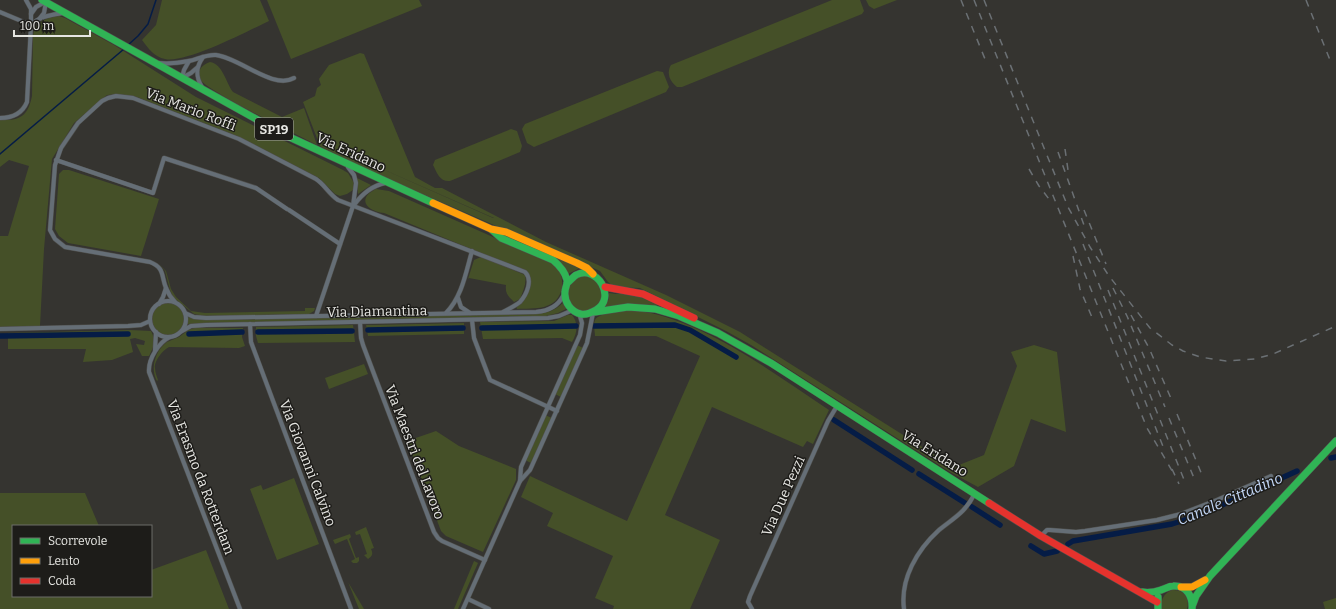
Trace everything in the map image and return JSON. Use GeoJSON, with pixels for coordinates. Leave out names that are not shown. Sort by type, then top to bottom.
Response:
{"type":"FeatureCollection","features":[{"type":"Feature","properties":{"kind":"main road","name":"Via Eridano"},"geometry":{"type":"LineString","coordinates":[[44,1],[285,135],[385,183],[491,229],[506,232],[577,263],[587,268],[602,282],[605,287],[616,290],[635,291],[686,313],[718,333],[760,356],[836,408],[975,493],[1041,536],[1139,592],[1158,605],[1159,594],[1164,589]]}},
{"type":"Feature","properties":{"kind":"main road","name":"Via Eridano"},"geometry":{"type":"LineString","coordinates":[[491,229],[501,238],[559,264],[565,275],[567,283]]}},
{"type":"Feature","properties":{"kind":"main road"},"geometry":{"type":"LineString","coordinates":[[576,312],[565,300],[564,293],[567,283],[576,275],[587,273],[592,274]]}},
{"type":"Feature","properties":{"kind":"main road"},"geometry":{"type":"LineString","coordinates":[[594,312],[599,309],[604,301],[606,292],[605,287]]}},
{"type":"Feature","properties":{"kind":"main road","name":"Via Eridano"},"geometry":{"type":"LineString","coordinates":[[576,312],[584,314],[628,307],[655,309],[679,316],[718,333]]}},
{"type":"Feature","properties":{"kind":"main road"},"geometry":{"type":"LineString","coordinates":[[1192,607],[1196,596],[1210,576],[1336,442]]}},
{"type":"Feature","properties":{"kind":"main road"},"geometry":{"type":"LineString","coordinates":[[1139,592],[1153,592],[1173,586],[1192,587],[1210,576]]}},
{"type":"Feature","properties":{"kind":"main road"},"geometry":{"type":"LineString","coordinates":[[1181,587],[1190,594],[1192,607]]}},
{"type":"Feature","properties":{"kind":"street"},"geometry":{"type":"LineString","coordinates":[[0,118],[10,118],[15,116],[22,111],[26,105],[31,9],[26,0]]}},
{"type":"Feature","properties":{"kind":"street"},"geometry":{"type":"LineString","coordinates":[[31,15],[36,7],[44,1]]}},
{"type":"Feature","properties":{"kind":"street"},"geometry":{"type":"LineString","coordinates":[[38,20],[44,13],[44,1]]}},
{"type":"Feature","properties":{"kind":"street"},"geometry":{"type":"LineString","coordinates":[[0,12],[31,25]]}},
{"type":"Feature","properties":{"kind":"street"},"geometry":{"type":"LineString","coordinates":[[31,25],[46,16],[66,12]]}},
{"type":"Feature","properties":{"kind":"street","name":"Via Eridano"},"geometry":{"type":"LineString","coordinates":[[153,62],[167,64],[215,55],[228,57],[270,79],[288,81],[294,78]]}},
{"type":"Feature","properties":{"kind":"street"},"geometry":{"type":"LineString","coordinates":[[203,57],[198,67],[196,76],[204,91]]}},
{"type":"Feature","properties":{"kind":"street"},"geometry":{"type":"LineString","coordinates":[[182,78],[189,61]]}},
{"type":"Feature","properties":{"kind":"street"},"geometry":{"type":"LineString","coordinates":[[182,78],[198,67]]}},
{"type":"Feature","properties":{"kind":"street","name":"Via Mario Roffi"},"geometry":{"type":"LineString","coordinates":[[175,302],[166,288],[161,271],[156,265],[150,262],[68,248],[60,244],[50,230],[56,160],[61,148],[81,119],[105,99],[113,96],[124,96],[239,139],[316,179],[333,196],[353,206],[525,272],[528,275],[529,282],[523,298],[513,307],[503,312]]}},
{"type":"Feature","properties":{"kind":"street"},"geometry":{"type":"LineString","coordinates":[[56,160],[153,193],[164,158],[256,188],[340,244]]}},
{"type":"Feature","properties":{"kind":"street"},"geometry":{"type":"LineString","coordinates":[[316,316],[353,206],[356,183],[347,165]]}},
{"type":"Feature","properties":{"kind":"street"},"geometry":{"type":"LineString","coordinates":[[353,206],[368,190],[376,185],[385,183]]}},
{"type":"Feature","properties":{"kind":"street"},"geometry":{"type":"LineString","coordinates":[[446,314],[458,298],[472,251]]}},
{"type":"Feature","properties":{"kind":"street"},"geometry":{"type":"LineString","coordinates":[[166,288],[163,296],[152,311],[150,321],[152,328],[156,332],[162,336],[170,337]]}},
{"type":"Feature","properties":{"kind":"street","name":"Via Diamantina"},"geometry":{"type":"LineString","coordinates":[[185,313],[194,317],[206,318],[545,311],[558,303],[564,293]]}},
{"type":"Feature","properties":{"kind":"street"},"geometry":{"type":"LineString","coordinates":[[458,298],[461,307],[470,313]]}},
{"type":"Feature","properties":{"kind":"street"},"geometry":{"type":"LineString","coordinates":[[158,304],[167,301],[175,302],[180,306],[185,313],[186,322],[182,330]]}},
{"type":"Feature","properties":{"kind":"street"},"geometry":{"type":"LineString","coordinates":[[520,481],[521,467],[578,339],[582,326],[581,320],[576,312]]}},
{"type":"Feature","properties":{"kind":"street","name":"Via Diamantina"},"geometry":{"type":"LineString","coordinates":[[170,337],[191,326],[548,318],[576,312]]}},
{"type":"Feature","properties":{"kind":"street"},"geometry":{"type":"LineString","coordinates":[[463,609],[520,481],[530,470],[587,343],[594,312]]}},
{"type":"Feature","properties":{"kind":"street"},"geometry":{"type":"LineString","coordinates":[[472,320],[474,338],[490,380],[557,411]]}},
{"type":"Feature","properties":{"kind":"street"},"geometry":{"type":"LineString","coordinates":[[0,330],[128,326],[141,325],[150,321]]}},
{"type":"Feature","properties":{"kind":"street","name":"Via Maestri del Lavoro"},"geometry":{"type":"LineString","coordinates":[[360,322],[363,345],[434,532],[442,541],[485,560]]}},
{"type":"Feature","properties":{"kind":"street","name":"Via Giovanni Calvino"},"geometry":{"type":"LineString","coordinates":[[250,324],[251,342],[351,609]]}},
{"type":"Feature","properties":{"kind":"street","name":"Via Erasmo da Rotterdam"},"geometry":{"type":"LineString","coordinates":[[155,352],[156,332]]}},
{"type":"Feature","properties":{"kind":"street","name":"Via Erasmo da Rotterdam"},"geometry":{"type":"LineString","coordinates":[[170,337],[162,342],[155,352],[149,365],[151,377],[240,609]]}},
{"type":"Feature","properties":{"kind":"street"},"geometry":{"type":"LineString","coordinates":[[578,339],[587,343]]}},
{"type":"Feature","properties":{"kind":"street","name":"Via Due Pezzi"},"geometry":{"type":"LineString","coordinates":[[752,609],[748,602],[750,596],[828,421],[836,408]]}},
{"type":"Feature","properties":{"kind":"street"},"geometry":{"type":"LineString","coordinates":[[1325,453],[1336,448]]}},
{"type":"Feature","properties":{"kind":"street"},"geometry":{"type":"LineString","coordinates":[[1041,536],[1047,530],[1085,531],[1167,518],[1217,500],[1271,476]]}},
{"type":"Feature","properties":{"kind":"street"},"geometry":{"type":"LineString","coordinates":[[904,609],[904,586],[919,554],[938,532],[966,509],[975,493]]}},
{"type":"Feature","properties":{"kind":"street"},"geometry":{"type":"LineString","coordinates":[[468,600],[489,609]]}},
{"type":"Feature","properties":{"kind":"green space"},"geometry":{"type":"Polygon","coordinates":[[[162,0],[260,0],[269,21],[201,52],[187,57],[165,59],[154,54],[142,40],[156,25],[162,0]]]}},
{"type":"Feature","properties":{"kind":"green space"},"geometry":{"type":"Polygon","coordinates":[[[267,0],[419,0],[422,6],[291,59],[267,0]]]}},
{"type":"Feature","properties":{"kind":"green space"},"geometry":{"type":"Polygon","coordinates":[[[832,0],[860,0],[864,11],[862,14],[682,87],[677,87],[672,83],[669,74],[671,65],[832,0]]]}},
{"type":"Feature","properties":{"kind":"green space"},"geometry":{"type":"Polygon","coordinates":[[[866,0],[897,0],[874,9],[869,6],[866,0]]]}},
{"type":"Feature","properties":{"kind":"green space"},"geometry":{"type":"Polygon","coordinates":[[[59,16],[114,45],[196,97],[343,170],[348,173],[354,183],[353,190],[340,196],[335,194],[319,178],[237,136],[137,97],[119,94],[107,95],[74,123],[52,159],[44,249],[40,326],[0,327],[0,236],[8,236],[29,166],[9,160],[0,167],[0,120],[18,118],[25,113],[28,108],[32,96],[34,30],[42,21],[59,16]]]}},
{"type":"Feature","properties":{"kind":"green space"},"geometry":{"type":"Polygon","coordinates":[[[360,53],[364,54],[415,177],[435,188],[442,188],[546,242],[666,295],[740,332],[954,467],[984,455],[1017,366],[1011,352],[1034,345],[1057,352],[1066,432],[1031,419],[1014,466],[978,487],[950,472],[751,345],[726,331],[640,288],[614,287],[608,282],[600,271],[365,169],[320,146],[303,102],[315,96],[317,88],[321,85],[319,79],[329,65],[360,53]],[[362,160],[493,218],[494,218],[362,160]]]}},
{"type":"Feature","properties":{"kind":"green space"},"geometry":{"type":"Polygon","coordinates":[[[210,62],[218,66],[233,92],[282,117],[304,108],[317,145],[217,93],[205,84],[198,75],[203,66],[210,62]]]}},
{"type":"Feature","properties":{"kind":"green space"},"geometry":{"type":"Polygon","coordinates":[[[657,71],[663,72],[669,87],[666,92],[534,147],[527,143],[522,129],[525,124],[657,71]]]}},
{"type":"Feature","properties":{"kind":"green space"},"geometry":{"type":"Polygon","coordinates":[[[511,129],[517,131],[522,146],[520,152],[450,181],[441,178],[433,165],[435,160],[511,129]]]}},
{"type":"Feature","properties":{"kind":"green space"},"geometry":{"type":"Polygon","coordinates":[[[63,170],[69,170],[159,199],[141,256],[68,243],[59,236],[55,229],[59,174],[63,170]]]}},
{"type":"Feature","properties":{"kind":"green space"},"geometry":{"type":"Polygon","coordinates":[[[357,178],[371,185],[358,194],[357,178]]]}},
{"type":"Feature","properties":{"kind":"green space"},"geometry":{"type":"Polygon","coordinates":[[[376,189],[389,191],[552,263],[559,271],[562,280],[560,295],[551,304],[545,307],[517,309],[516,306],[523,300],[529,291],[530,281],[527,272],[384,213],[373,210],[366,204],[365,200],[370,193],[376,189]]]}},
{"type":"Feature","properties":{"kind":"green space"},"geometry":{"type":"Polygon","coordinates":[[[549,254],[580,268],[568,274],[560,261],[549,254]]]}},
{"type":"Feature","properties":{"kind":"green space"},"geometry":{"type":"Polygon","coordinates":[[[481,257],[525,275],[525,284],[520,299],[514,302],[512,300],[507,293],[506,285],[468,279],[474,260],[481,257]]]}},
{"type":"Feature","properties":{"kind":"green space"},"geometry":{"type":"Polygon","coordinates":[[[159,264],[166,271],[171,289],[176,297],[191,311],[205,313],[305,311],[305,308],[315,308],[314,311],[309,314],[205,316],[194,314],[174,298],[170,290],[165,271],[159,264]]]}},
{"type":"Feature","properties":{"kind":"green space"},"geometry":{"type":"Polygon","coordinates":[[[581,275],[594,277],[600,283],[602,291],[600,303],[597,307],[593,310],[584,312],[572,307],[567,299],[567,286],[581,275]]]}},
{"type":"Feature","properties":{"kind":"green space"},"geometry":{"type":"Polygon","coordinates":[[[609,293],[635,294],[659,303],[657,306],[601,309],[609,299],[609,293]]]}},
{"type":"Feature","properties":{"kind":"green space"},"geometry":{"type":"Polygon","coordinates":[[[168,303],[179,308],[184,319],[179,330],[168,335],[157,330],[152,319],[157,308],[168,303]]]}},
{"type":"Feature","properties":{"kind":"green space"},"geometry":{"type":"Polygon","coordinates":[[[563,303],[566,309],[546,316],[188,324],[188,317],[202,320],[534,314],[550,311],[563,303]]]}},
{"type":"Feature","properties":{"kind":"green space"},"geometry":{"type":"Polygon","coordinates":[[[633,310],[659,315],[710,335],[760,364],[829,410],[813,444],[807,441],[803,447],[712,407],[665,515],[720,540],[690,609],[613,609],[614,606],[595,598],[613,556],[547,526],[553,513],[521,497],[530,476],[627,521],[700,356],[656,336],[595,336],[594,324],[597,317],[612,312],[633,310]]]}},
{"type":"Feature","properties":{"kind":"green space"},"geometry":{"type":"Polygon","coordinates":[[[568,315],[572,315],[576,321],[576,332],[572,342],[562,338],[483,339],[480,322],[554,321],[568,315]]]}},
{"type":"Feature","properties":{"kind":"green space"},"geometry":{"type":"Polygon","coordinates":[[[464,323],[464,334],[368,336],[366,325],[464,323]]]}},
{"type":"Feature","properties":{"kind":"green space"},"geometry":{"type":"Polygon","coordinates":[[[353,325],[355,342],[258,343],[256,336],[256,327],[353,325]]]}},
{"type":"Feature","properties":{"kind":"green space"},"geometry":{"type":"Polygon","coordinates":[[[195,328],[243,328],[242,337],[245,346],[239,348],[169,347],[157,359],[155,370],[157,381],[154,365],[159,350],[167,342],[179,337],[188,330],[195,328]]]}},
{"type":"Feature","properties":{"kind":"green space"},"geometry":{"type":"Polygon","coordinates":[[[130,330],[151,331],[154,337],[154,344],[149,356],[142,356],[136,344],[144,345],[145,341],[135,338],[130,339],[133,352],[112,360],[83,362],[86,349],[8,349],[8,333],[130,330]]]}},
{"type":"Feature","properties":{"kind":"green space"},"geometry":{"type":"Polygon","coordinates":[[[577,345],[583,348],[561,397],[555,394],[577,345]]]}},
{"type":"Feature","properties":{"kind":"green space"},"geometry":{"type":"Polygon","coordinates":[[[364,364],[368,374],[329,389],[325,378],[364,364]]]}},
{"type":"Feature","properties":{"kind":"green space"},"geometry":{"type":"Polygon","coordinates":[[[545,415],[552,418],[531,463],[525,460],[545,415]]]}},
{"type":"Feature","properties":{"kind":"green space"},"geometry":{"type":"Polygon","coordinates":[[[436,431],[459,446],[516,469],[516,480],[483,552],[446,536],[441,531],[407,441],[436,431]]]}},
{"type":"Feature","properties":{"kind":"green space"},"geometry":{"type":"Polygon","coordinates":[[[294,478],[319,544],[277,560],[250,489],[261,485],[263,490],[294,478]]]}},
{"type":"Feature","properties":{"kind":"green space"},"geometry":{"type":"Polygon","coordinates":[[[0,493],[85,493],[99,525],[12,525],[12,597],[152,597],[152,570],[206,550],[229,609],[0,609],[0,493]]]}},
{"type":"Feature","properties":{"kind":"green space"},"geometry":{"type":"Polygon","coordinates":[[[323,502],[328,514],[324,516],[319,503],[323,502]]]}},
{"type":"Feature","properties":{"kind":"green space"},"geometry":{"type":"Polygon","coordinates":[[[366,527],[374,548],[371,549],[372,554],[368,559],[364,555],[367,554],[360,534],[356,535],[355,532],[366,527]]]}},
{"type":"Feature","properties":{"kind":"green space"},"geometry":{"type":"Polygon","coordinates":[[[350,534],[351,537],[349,539],[356,558],[359,557],[359,561],[357,563],[353,563],[351,561],[355,559],[347,539],[335,544],[333,540],[350,534]]]}},
{"type":"Feature","properties":{"kind":"green space"},"geometry":{"type":"Polygon","coordinates":[[[474,561],[478,563],[458,609],[454,609],[474,561]]]}},
{"type":"Feature","properties":{"kind":"green space"},"geometry":{"type":"Polygon","coordinates":[[[348,582],[364,609],[359,609],[348,582]]]}},
{"type":"Feature","properties":{"kind":"green space"},"geometry":{"type":"Polygon","coordinates":[[[1172,590],[1180,591],[1185,595],[1188,601],[1187,609],[1162,609],[1163,597],[1172,590]]]}},
{"type":"Feature","properties":{"kind":"green space"},"geometry":{"type":"Polygon","coordinates":[[[1336,598],[1336,609],[1325,609],[1323,602],[1336,598]]]}},
{"type":"Feature","properties":{"kind":"waterway"},"geometry":{"type":"LineString","coordinates":[[128,45],[148,24],[156,0]]}},
{"type":"Feature","properties":{"kind":"waterway"},"geometry":{"type":"LineString","coordinates":[[0,154],[124,49]]}},
{"type":"Feature","properties":{"kind":"waterway"},"geometry":{"type":"LineString","coordinates":[[594,326],[675,325],[690,330],[736,357]]}},
{"type":"Feature","properties":{"kind":"waterway"},"geometry":{"type":"LineString","coordinates":[[482,328],[576,326]]}},
{"type":"Feature","properties":{"kind":"waterway"},"geometry":{"type":"LineString","coordinates":[[368,330],[463,328]]}},
{"type":"Feature","properties":{"kind":"waterway"},"geometry":{"type":"LineString","coordinates":[[258,332],[352,331]]}},
{"type":"Feature","properties":{"kind":"waterway"},"geometry":{"type":"LineString","coordinates":[[189,334],[242,332]]}},
{"type":"Feature","properties":{"kind":"waterway"},"geometry":{"type":"LineString","coordinates":[[1,336],[128,334]]}},
{"type":"Feature","properties":{"kind":"waterway"},"geometry":{"type":"LineString","coordinates":[[834,420],[912,470]]}},
{"type":"Feature","properties":{"kind":"waterway","name":"Canale Cittadino"},"geometry":{"type":"LineString","coordinates":[[1331,458],[1336,457]]}},
{"type":"Feature","properties":{"kind":"waterway","name":"Canale Cittadino"},"geometry":{"type":"LineString","coordinates":[[1068,544],[1073,541],[1172,524],[1200,515],[1297,471]]}},
{"type":"Feature","properties":{"kind":"waterway"},"geometry":{"type":"LineString","coordinates":[[919,474],[965,503]]}},
{"type":"Feature","properties":{"kind":"waterway"},"geometry":{"type":"LineString","coordinates":[[972,507],[1000,525]]}},
{"type":"Feature","properties":{"kind":"waterway"},"geometry":{"type":"LineString","coordinates":[[1031,546],[1044,554],[1057,551]]}},
{"type":"Feature","properties":{"kind":"railway"},"geometry":{"type":"LineString","coordinates":[[961,0],[985,59]]}},
{"type":"Feature","properties":{"kind":"railway"},"geometry":{"type":"LineString","coordinates":[[974,0],[1147,428],[1174,474]]}},
{"type":"Feature","properties":{"kind":"railway"},"geometry":{"type":"LineString","coordinates":[[984,0],[1068,207],[1090,247],[1109,276],[1150,328],[1172,345],[1183,351],[1200,357],[1226,361],[1255,359],[1273,354],[1336,326]]}},
{"type":"Feature","properties":{"kind":"railway"},"geometry":{"type":"LineString","coordinates":[[1306,0],[1330,60]]}},
{"type":"Feature","properties":{"kind":"railway"},"geometry":{"type":"LineString","coordinates":[[1065,149],[1068,170]]}},
{"type":"Feature","properties":{"kind":"railway"},"geometry":{"type":"LineString","coordinates":[[1058,152],[1085,228]]}},
{"type":"Feature","properties":{"kind":"railway"},"geometry":{"type":"LineString","coordinates":[[1029,169],[1039,186],[1052,203]]}},
{"type":"Feature","properties":{"kind":"railway"},"geometry":{"type":"LineString","coordinates":[[1084,210],[1106,264]]}},
{"type":"Feature","properties":{"kind":"railway"},"geometry":{"type":"LineString","coordinates":[[1083,244],[1164,449]]}},
{"type":"Feature","properties":{"kind":"railway"},"geometry":{"type":"LineString","coordinates":[[1073,256],[1080,289],[1094,322]]}},
{"type":"Feature","properties":{"kind":"railway"},"geometry":{"type":"LineString","coordinates":[[1113,288],[1127,316],[1165,407]]}},
{"type":"Feature","properties":{"kind":"railway"},"geometry":{"type":"LineString","coordinates":[[1108,290],[1185,482]]}},
{"type":"Feature","properties":{"kind":"railway"},"geometry":{"type":"LineString","coordinates":[[1131,315],[1149,348],[1173,403]]}},
{"type":"Feature","properties":{"kind":"railway"},"geometry":{"type":"LineString","coordinates":[[1177,414],[1202,475]]}},
{"type":"Feature","properties":{"kind":"railway"},"geometry":{"type":"LineString","coordinates":[[1169,418],[1194,478]]}},
{"type":"Feature","properties":{"kind":"railway"},"geometry":{"type":"LineString","coordinates":[[1172,469],[1179,484]]}},
{"type":"Feature","properties":{"kind":"traffic: fast"},"geometry":{"type":"LineString","coordinates":[[42,0],[285,135],[433,203]]}},
{"type":"Feature","properties":{"kind":"traffic: fast"},"geometry":{"type":"LineString","coordinates":[[492,230],[501,238],[553,260],[563,271],[566,277],[567,284],[565,296],[571,309],[577,313],[587,314],[591,313],[602,305],[605,298],[602,284],[591,274],[584,273],[576,275],[567,283]]}},
{"type":"Feature","properties":{"kind":"traffic: fast"},"geometry":{"type":"LineString","coordinates":[[595,312],[628,307],[655,309],[679,316],[718,333],[771,363],[989,503]]}},
{"type":"Feature","properties":{"kind":"traffic: fast"},"geometry":{"type":"LineString","coordinates":[[1193,604],[1196,596],[1210,576],[1336,441]]}},
{"type":"Feature","properties":{"kind":"traffic: fast"},"geometry":{"type":"LineString","coordinates":[[1142,592],[1162,590],[1172,586],[1182,587],[1190,596],[1192,609]]}},
{"type":"Feature","properties":{"kind":"traffic: fast"},"geometry":{"type":"LineString","coordinates":[[1158,597],[1158,609]]}},
{"type":"Feature","properties":{"kind":"traffic: slow"},"geometry":{"type":"LineString","coordinates":[[433,203],[491,229],[506,232],[577,263],[587,268],[593,274]]}},
{"type":"Feature","properties":{"kind":"traffic: slow"},"geometry":{"type":"LineString","coordinates":[[1181,587],[1192,587],[1205,580]]}},
{"type":"Feature","properties":{"kind":"traffic: jam"},"geometry":{"type":"LineString","coordinates":[[605,287],[643,294],[694,318]]}},
{"type":"Feature","properties":{"kind":"traffic: jam"},"geometry":{"type":"LineString","coordinates":[[989,503],[1041,536],[1157,602]]}}]}
